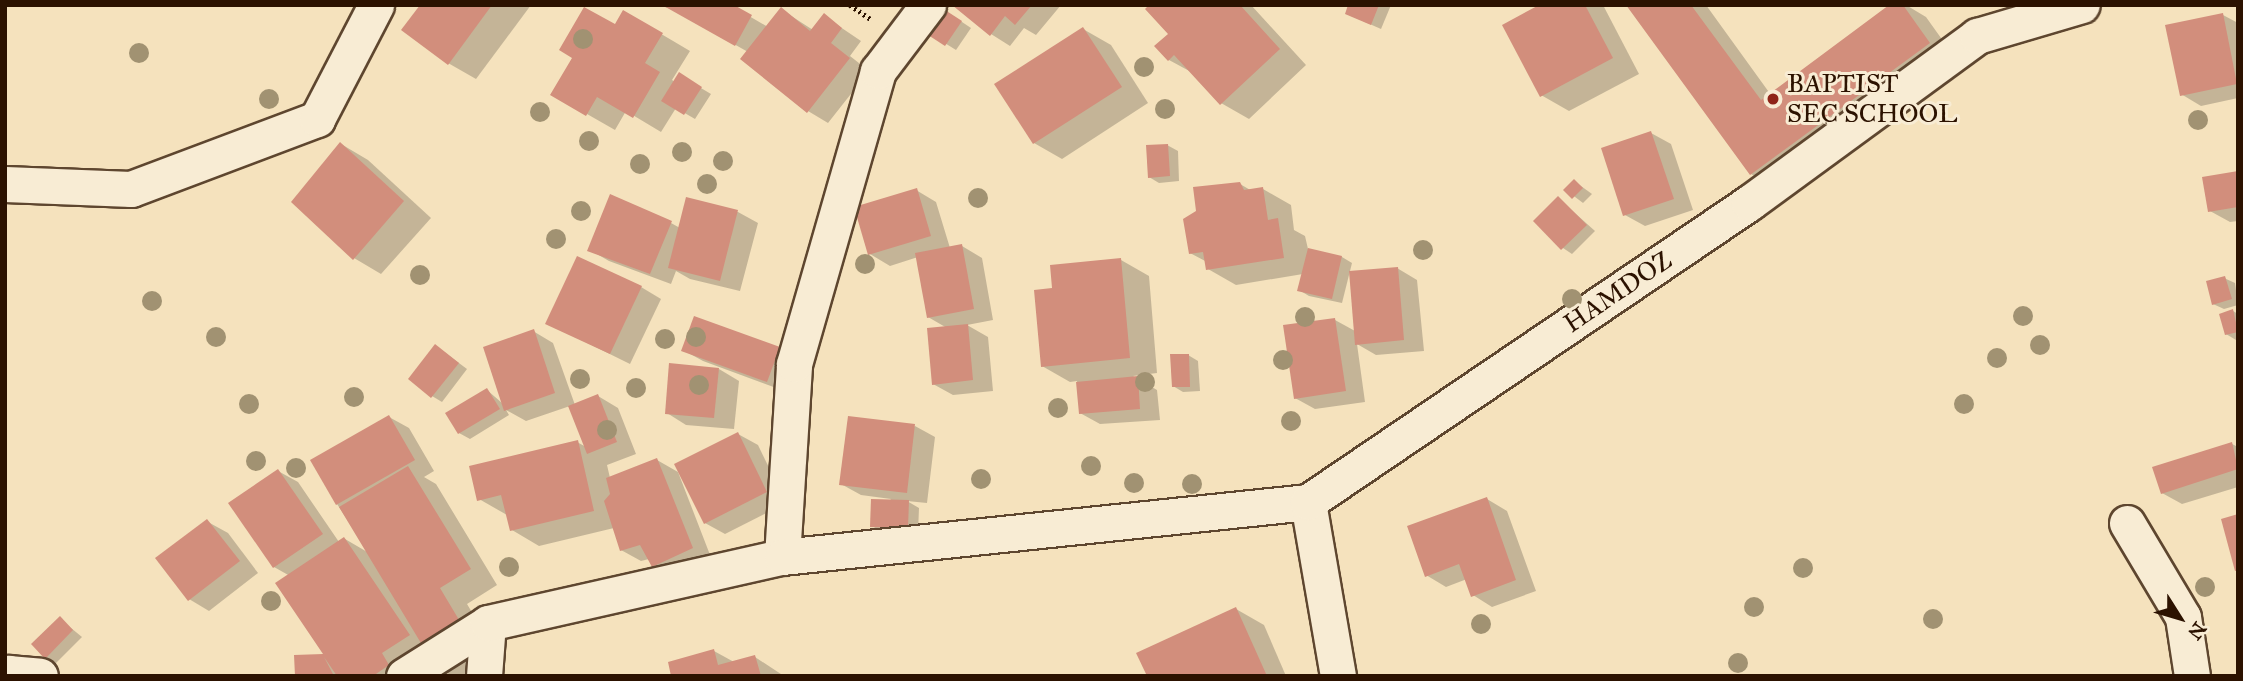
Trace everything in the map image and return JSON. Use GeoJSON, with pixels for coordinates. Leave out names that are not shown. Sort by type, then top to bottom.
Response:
{"type":"FeatureCollection","features":[{"type":"Feature","properties":{"kind":"street"},"geometry":{"type":"LineString","coordinates":[[5,184],[131,189],[317,118],[376,5]]}},
{"type":"Feature","properties":{"kind":"street"},"geometry":{"type":"LineString","coordinates":[[782,557],[794,364],[878,71],[928,5]]}},
{"type":"Feature","properties":{"kind":"street","name":"HAMDOZ"},"geometry":{"type":"LineString","coordinates":[[1308,502],[1749,204],[1977,36],[2082,5]]}},
{"type":"Feature","properties":{"kind":"street"},"geometry":{"type":"LineString","coordinates":[[404,676],[488,623],[782,557],[1308,502],[1338,676]]}},
{"type":"Feature","properties":{"kind":"street"},"geometry":{"type":"LineString","coordinates":[[2127,523],[2183,617],[2192,676]]}},
{"type":"Feature","properties":{"kind":"street"},"geometry":{"type":"LineString","coordinates":[[484,676],[488,623]]}},
{"type":"Feature","properties":{"kind":"street"},"geometry":{"type":"LineString","coordinates":[[5,675],[40,676]]}},
{"type":"Feature","properties":{"kind":"building"},"geometry":{"type":"Polygon","coordinates":[[[420,5],[492,5],[448,65],[401,30],[420,5]]]}},
{"type":"Feature","properties":{"kind":"building"},"geometry":{"type":"Polygon","coordinates":[[[662,5],[734,5],[752,15],[735,46],[662,5]]]}},
{"type":"Feature","properties":{"kind":"building"},"geometry":{"type":"Polygon","coordinates":[[[952,5],[1032,5],[1015,25],[1005,16],[990,36],[952,5]]]}},
{"type":"Feature","properties":{"kind":"building"},"geometry":{"type":"Polygon","coordinates":[[[1149,5],[1240,5],[1280,49],[1220,105],[1174,55],[1168,61],[1154,46],[1168,34],[1145,9],[1149,5]]]}},
{"type":"Feature","properties":{"kind":"building"},"geometry":{"type":"Polygon","coordinates":[[[1348,5],[1379,5],[1371,25],[1345,14],[1348,5]]]}},
{"type":"Feature","properties":{"kind":"building"},"geometry":{"type":"Polygon","coordinates":[[[1539,5],[1585,5],[1613,58],[1540,97],[1502,25],[1539,5]]]}},
{"type":"Feature","properties":{"kind":"building"},"geometry":{"type":"Polygon","coordinates":[[[1626,5],[1691,5],[1761,100],[1889,5],[1903,5],[1930,43],[1750,175],[1626,5]]]}},
{"type":"Feature","properties":{"kind":"building"},"geometry":{"type":"Polygon","coordinates":[[[584,7],[615,24],[623,10],[663,33],[645,63],[660,72],[633,118],[597,97],[586,116],[550,95],[572,58],[559,50],[584,7]]]}},
{"type":"Feature","properties":{"kind":"building"},"geometry":{"type":"Polygon","coordinates":[[[781,7],[810,31],[824,13],[842,28],[831,43],[850,58],[807,113],[740,59],[781,7]]]}},
{"type":"Feature","properties":{"kind":"building"},"geometry":{"type":"Polygon","coordinates":[[[942,8],[962,21],[945,46],[925,33],[942,8]]]}},
{"type":"Feature","properties":{"kind":"building"},"geometry":{"type":"Polygon","coordinates":[[[2223,13],[2237,84],[2180,96],[2165,25],[2223,13]]]}},
{"type":"Feature","properties":{"kind":"building"},"geometry":{"type":"Polygon","coordinates":[[[1083,27],[1122,87],[1033,144],[994,84],[1083,27]]]}},
{"type":"Feature","properties":{"kind":"building"},"geometry":{"type":"Polygon","coordinates":[[[679,72],[702,87],[684,115],[661,101],[679,72]]]}},
{"type":"Feature","properties":{"kind":"building"},"geometry":{"type":"Polygon","coordinates":[[[1651,131],[1674,199],[1623,216],[1601,148],[1651,131]]]}},
{"type":"Feature","properties":{"kind":"building"},"geometry":{"type":"Polygon","coordinates":[[[340,142],[404,201],[353,260],[291,202],[340,142]]]}},
{"type":"Feature","properties":{"kind":"building"},"geometry":{"type":"Polygon","coordinates":[[[1168,144],[1170,176],[1148,178],[1146,145],[1168,144]]]}},
{"type":"Feature","properties":{"kind":"building"},"geometry":{"type":"Polygon","coordinates":[[[2238,171],[2238,207],[2208,212],[2202,177],[2238,171]]]}},
{"type":"Feature","properties":{"kind":"building"},"geometry":{"type":"Polygon","coordinates":[[[1574,179],[1583,188],[1572,199],[1563,190],[1574,179]]]}},
{"type":"Feature","properties":{"kind":"building"},"geometry":{"type":"Polygon","coordinates":[[[1240,182],[1244,190],[1263,187],[1268,220],[1278,218],[1284,258],[1206,270],[1203,252],[1189,254],[1183,219],[1196,211],[1193,187],[1240,182]]]}},
{"type":"Feature","properties":{"kind":"building"},"geometry":{"type":"Polygon","coordinates":[[[917,188],[931,236],[868,255],[854,207],[917,188]]]}},
{"type":"Feature","properties":{"kind":"building"},"geometry":{"type":"Polygon","coordinates":[[[610,194],[672,221],[650,274],[587,251],[610,194]]]}},
{"type":"Feature","properties":{"kind":"building"},"geometry":{"type":"Polygon","coordinates":[[[1558,196],[1587,225],[1561,250],[1533,221],[1558,196]]]}},
{"type":"Feature","properties":{"kind":"building"},"geometry":{"type":"Polygon","coordinates":[[[686,197],[738,210],[720,281],[668,268],[686,197]]]}},
{"type":"Feature","properties":{"kind":"building"},"geometry":{"type":"Polygon","coordinates":[[[962,244],[974,309],[927,318],[915,253],[962,244]]]}},
{"type":"Feature","properties":{"kind":"building"},"geometry":{"type":"Polygon","coordinates":[[[1308,248],[1342,256],[1332,299],[1297,291],[1308,248]]]}},
{"type":"Feature","properties":{"kind":"building"},"geometry":{"type":"Polygon","coordinates":[[[577,256],[642,286],[610,354],[545,324],[577,256]]]}},
{"type":"Feature","properties":{"kind":"building"},"geometry":{"type":"Polygon","coordinates":[[[1121,258],[1130,358],[1041,367],[1034,290],[1052,288],[1050,265],[1121,258]]]}},
{"type":"Feature","properties":{"kind":"building"},"geometry":{"type":"Polygon","coordinates":[[[1398,267],[1404,340],[1355,345],[1349,271],[1398,267]]]}},
{"type":"Feature","properties":{"kind":"building"},"geometry":{"type":"Polygon","coordinates":[[[2225,276],[2232,299],[2212,305],[2206,281],[2225,276]]]}},
{"type":"Feature","properties":{"kind":"building"},"geometry":{"type":"Polygon","coordinates":[[[2233,309],[2238,332],[2225,335],[2219,314],[2233,309]]]}},
{"type":"Feature","properties":{"kind":"building"},"geometry":{"type":"Polygon","coordinates":[[[694,316],[780,347],[767,382],[681,351],[694,316]]]}},
{"type":"Feature","properties":{"kind":"building"},"geometry":{"type":"Polygon","coordinates":[[[1335,318],[1346,391],[1294,399],[1283,325],[1335,318]]]}},
{"type":"Feature","properties":{"kind":"building"},"geometry":{"type":"Polygon","coordinates":[[[968,324],[973,380],[932,385],[927,328],[968,324]]]}},
{"type":"Feature","properties":{"kind":"building"},"geometry":{"type":"Polygon","coordinates":[[[534,329],[555,393],[504,411],[483,347],[534,329]]]}},
{"type":"Feature","properties":{"kind":"building"},"geometry":{"type":"Polygon","coordinates":[[[435,344],[459,363],[431,398],[408,379],[435,344]]]}},
{"type":"Feature","properties":{"kind":"building"},"geometry":{"type":"Polygon","coordinates":[[[1170,354],[1189,354],[1190,387],[1172,387],[1170,354]]]}},
{"type":"Feature","properties":{"kind":"building"},"geometry":{"type":"Polygon","coordinates":[[[669,363],[719,368],[714,418],[665,414],[669,363]]]}},
{"type":"Feature","properties":{"kind":"building"},"geometry":{"type":"Polygon","coordinates":[[[1138,376],[1140,409],[1079,414],[1076,382],[1138,376]]]}},
{"type":"Feature","properties":{"kind":"building"},"geometry":{"type":"Polygon","coordinates":[[[487,388],[500,409],[458,434],[445,413],[487,388]]]}},
{"type":"Feature","properties":{"kind":"building"},"geometry":{"type":"Polygon","coordinates":[[[598,394],[617,442],[587,454],[568,406],[598,394]]]}},
{"type":"Feature","properties":{"kind":"building"},"geometry":{"type":"Polygon","coordinates":[[[389,415],[415,460],[336,505],[310,460],[389,415]]]}},
{"type":"Feature","properties":{"kind":"building"},"geometry":{"type":"Polygon","coordinates":[[[848,416],[915,424],[907,493],[839,485],[848,416]]]}},
{"type":"Feature","properties":{"kind":"building"},"geometry":{"type":"Polygon","coordinates":[[[738,432],[767,492],[704,524],[674,464],[738,432]]]}},
{"type":"Feature","properties":{"kind":"building"},"geometry":{"type":"Polygon","coordinates":[[[578,440],[594,511],[510,531],[501,495],[477,501],[469,466],[578,440]]]}},
{"type":"Feature","properties":{"kind":"building"},"geometry":{"type":"Polygon","coordinates":[[[2232,442],[2238,469],[2161,494],[2152,467],[2232,442]]]}},
{"type":"Feature","properties":{"kind":"building"},"geometry":{"type":"Polygon","coordinates":[[[657,458],[693,548],[652,567],[640,545],[620,551],[604,501],[610,494],[606,478],[657,458]]]}},
{"type":"Feature","properties":{"kind":"building"},"geometry":{"type":"Polygon","coordinates":[[[408,466],[471,569],[440,588],[474,645],[436,668],[339,507],[408,466]]]}},
{"type":"Feature","properties":{"kind":"building"},"geometry":{"type":"Polygon","coordinates":[[[278,469],[323,534],[273,568],[228,503],[278,469]]]}},
{"type":"Feature","properties":{"kind":"building"},"geometry":{"type":"Polygon","coordinates":[[[1487,497],[1516,580],[1471,597],[1459,564],[1425,577],[1407,526],[1487,497]]]}},
{"type":"Feature","properties":{"kind":"building"},"geometry":{"type":"Polygon","coordinates":[[[871,499],[909,500],[908,528],[870,527],[871,499]]]}},
{"type":"Feature","properties":{"kind":"building"},"geometry":{"type":"Polygon","coordinates":[[[2238,514],[2238,570],[2235,571],[2221,519],[2238,514]]]}},
{"type":"Feature","properties":{"kind":"building"},"geometry":{"type":"Polygon","coordinates":[[[207,519],[240,561],[188,601],[155,558],[207,519]]]}},
{"type":"Feature","properties":{"kind":"building"},"geometry":{"type":"Polygon","coordinates":[[[344,537],[410,635],[382,653],[389,665],[373,676],[337,676],[324,657],[334,676],[295,676],[294,655],[323,654],[275,583],[344,537]]]}},
{"type":"Feature","properties":{"kind":"building"},"geometry":{"type":"Polygon","coordinates":[[[1236,607],[1267,676],[1147,676],[1136,653],[1236,607]]]}},
{"type":"Feature","properties":{"kind":"building"},"geometry":{"type":"Polygon","coordinates":[[[60,616],[73,630],[45,659],[31,644],[60,616]]]}},
{"type":"Feature","properties":{"kind":"building"},"geometry":{"type":"Polygon","coordinates":[[[714,649],[718,665],[755,655],[761,676],[671,676],[668,662],[714,649]]]}},
{"type":"Feature","properties":{"kind":"place","name":"BAPTIST SEC SCHOOL"},"geometry":{"type":"Point","coordinates":[1773,99]}}]}
